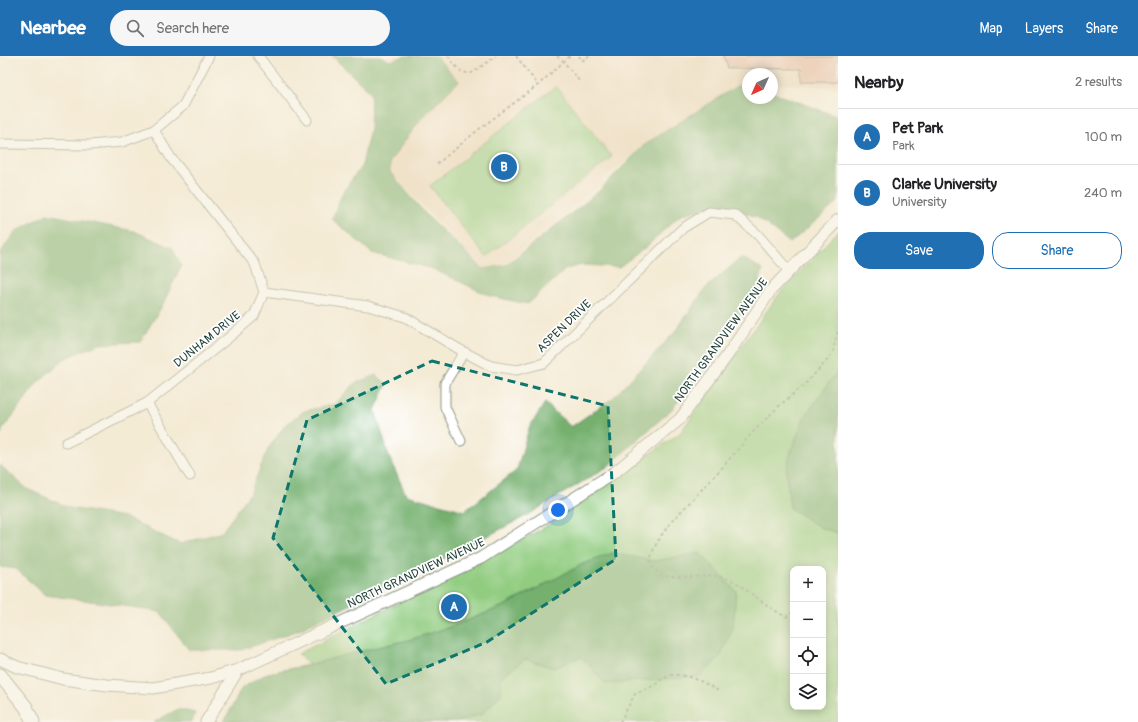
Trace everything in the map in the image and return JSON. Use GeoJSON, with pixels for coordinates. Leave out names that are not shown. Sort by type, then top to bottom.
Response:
{"type":"FeatureCollection","features":[{"type":"Feature","properties":{"kind":"main road"},"geometry":{"type":"LineString","coordinates":[[0,675],[26,706],[33,722]]}},
{"type":"Feature","properties":{"kind":"street"},"geometry":{"type":"LineString","coordinates":[[0,144],[90,144],[122,142],[154,130],[183,106],[209,56]]}},
{"type":"Feature","properties":{"kind":"street"},"geometry":{"type":"LineString","coordinates":[[258,56],[307,120]]}},
{"type":"Feature","properties":{"kind":"street"},"geometry":{"type":"LineString","coordinates":[[154,130],[171,158],[255,264],[264,292]]}},
{"type":"Feature","properties":{"kind":"street","name":"ASPEN DRIVE"},"geometry":{"type":"LineString","coordinates":[[264,292],[368,306],[405,317],[464,352],[491,366],[517,370],[544,363],[683,228],[709,212],[735,215],[758,236],[789,271]]}},
{"type":"Feature","properties":{"kind":"street","name":"NORTH GRANDVIEW AVENUE"},"geometry":{"type":"LineString","coordinates":[[0,659],[17,667],[63,679],[107,685],[153,688],[211,678],[238,670],[482,558],[616,472],[680,419],[727,356],[771,290],[838,220]]}},
{"type":"Feature","properties":{"kind":"street","name":"DUNHAM DRIVE"},"geometry":{"type":"LineString","coordinates":[[66,443],[147,403],[254,316],[264,292]]}},
{"type":"Feature","properties":{"kind":"street"},"geometry":{"type":"LineString","coordinates":[[461,441],[446,407],[445,383],[464,352]]}},
{"type":"Feature","properties":{"kind":"street"},"geometry":{"type":"LineString","coordinates":[[147,403],[190,476]]}},
{"type":"Feature","properties":{"kind":"street"},"geometry":{"type":"LineString","coordinates":[[206,722],[238,670]]}},
{"type":"Feature","properties":{"kind":"path"},"geometry":{"type":"LineString","coordinates":[[448,56],[462,72],[472,73],[496,56]]}},
{"type":"Feature","properties":{"kind":"path"},"geometry":{"type":"LineString","coordinates":[[516,56],[538,85]]}},
{"type":"Feature","properties":{"kind":"path"},"geometry":{"type":"LineString","coordinates":[[557,56],[564,62],[580,82]]}},
{"type":"Feature","properties":{"kind":"path"},"geometry":{"type":"LineString","coordinates":[[437,164],[478,130],[538,85],[570,56]]}},
{"type":"Feature","properties":{"kind":"path"},"geometry":{"type":"LineString","coordinates":[[579,56],[582,61],[589,56]]}},
{"type":"Feature","properties":{"kind":"path"},"geometry":{"type":"LineString","coordinates":[[790,614],[786,617],[769,607],[730,579],[714,576],[662,576],[654,569],[650,560],[654,548],[672,521],[721,469],[751,434],[779,406],[803,386],[826,362],[833,352],[838,331]]}},
{"type":"Feature","properties":{"kind":"path"},"geometry":{"type":"LineString","coordinates":[[620,722],[635,694],[655,685],[662,679],[671,675],[681,675],[700,680],[721,692]]}},
{"type":"Feature","properties":{"kind":"highlighted area"},"geometry":{"type":"Polygon","coordinates":[[[432,361],[608,406],[616,559],[487,642],[386,684],[273,538],[307,420],[432,361]]]}},
{"type":"Feature","properties":{"kind":"shaded area"},"geometry":{"type":"Polygon","coordinates":[[[386,56],[838,56],[838,88],[778,83],[778,68],[742,68],[742,82],[645,144],[490,277],[390,172],[390,161],[421,119],[459,81],[386,56]]]}},
{"type":"Feature","properties":{"kind":"green space"},"geometry":{"type":"Polygon","coordinates":[[[332,56],[380,56],[390,61],[406,56],[435,56],[459,81],[421,119],[390,161],[390,172],[428,217],[483,269],[506,265],[597,193],[645,144],[742,83],[742,104],[778,104],[778,94],[833,115],[838,114],[838,202],[790,243],[757,217],[716,204],[679,216],[646,247],[619,267],[582,265],[566,269],[528,304],[490,296],[433,269],[372,253],[332,219],[342,194],[362,165],[370,129],[371,93],[332,56]]]}},
{"type":"Feature","properties":{"kind":"green space"},"geometry":{"type":"Polygon","coordinates":[[[556,86],[612,157],[486,257],[430,186],[556,86]]]}},
{"type":"Feature","properties":{"kind":"green space"},"geometry":{"type":"Polygon","coordinates":[[[47,214],[134,231],[173,248],[181,266],[162,306],[140,342],[99,344],[64,359],[38,382],[3,429],[0,437],[0,253],[16,231],[47,214]]]}},
{"type":"Feature","properties":{"kind":"green space"},"geometry":{"type":"Polygon","coordinates":[[[838,231],[838,722],[224,722],[242,688],[268,673],[309,665],[298,654],[542,529],[680,433],[779,294],[838,231]]]}},
{"type":"Feature","properties":{"kind":"green space"},"geometry":{"type":"Polygon","coordinates":[[[742,257],[763,270],[756,291],[704,370],[671,410],[607,467],[524,517],[299,630],[242,650],[189,650],[160,612],[45,595],[16,569],[0,567],[0,465],[27,489],[70,508],[124,517],[180,544],[222,532],[250,493],[268,449],[285,425],[304,411],[335,404],[355,383],[376,375],[387,384],[375,410],[389,457],[406,495],[465,511],[517,470],[529,428],[545,403],[571,427],[613,398],[674,333],[706,288],[742,257]]]}},
{"type":"Feature","properties":{"kind":"green space"},"geometry":{"type":"Polygon","coordinates":[[[838,370],[838,533],[821,528],[790,508],[786,472],[791,451],[804,418],[838,370]]]}},
{"type":"Feature","properties":{"kind":"green space"},"geometry":{"type":"Polygon","coordinates":[[[613,553],[654,561],[700,553],[736,591],[733,628],[720,657],[701,676],[606,684],[581,657],[554,668],[525,659],[501,677],[501,695],[482,714],[456,722],[224,722],[242,688],[268,673],[309,665],[412,639],[456,625],[506,605],[583,564],[613,553]]]}},
{"type":"Feature","properties":{"kind":"green space"},"geometry":{"type":"Polygon","coordinates":[[[178,709],[195,713],[192,722],[154,722],[178,709]]]}},
{"type":"Feature","properties":{"kind":"building"},"geometry":{"type":"Polygon","coordinates":[[[723,56],[838,56],[838,82],[801,82],[801,69],[727,68],[723,56]]]}},
{"type":"Feature","properties":{"kind":"place","name":"Clarke University"},"geometry":{"type":"Point","coordinates":[504,167]}},
{"type":"Feature","properties":{"kind":"place","name":"Pet Park"},"geometry":{"type":"Point","coordinates":[454,607]}}]}
